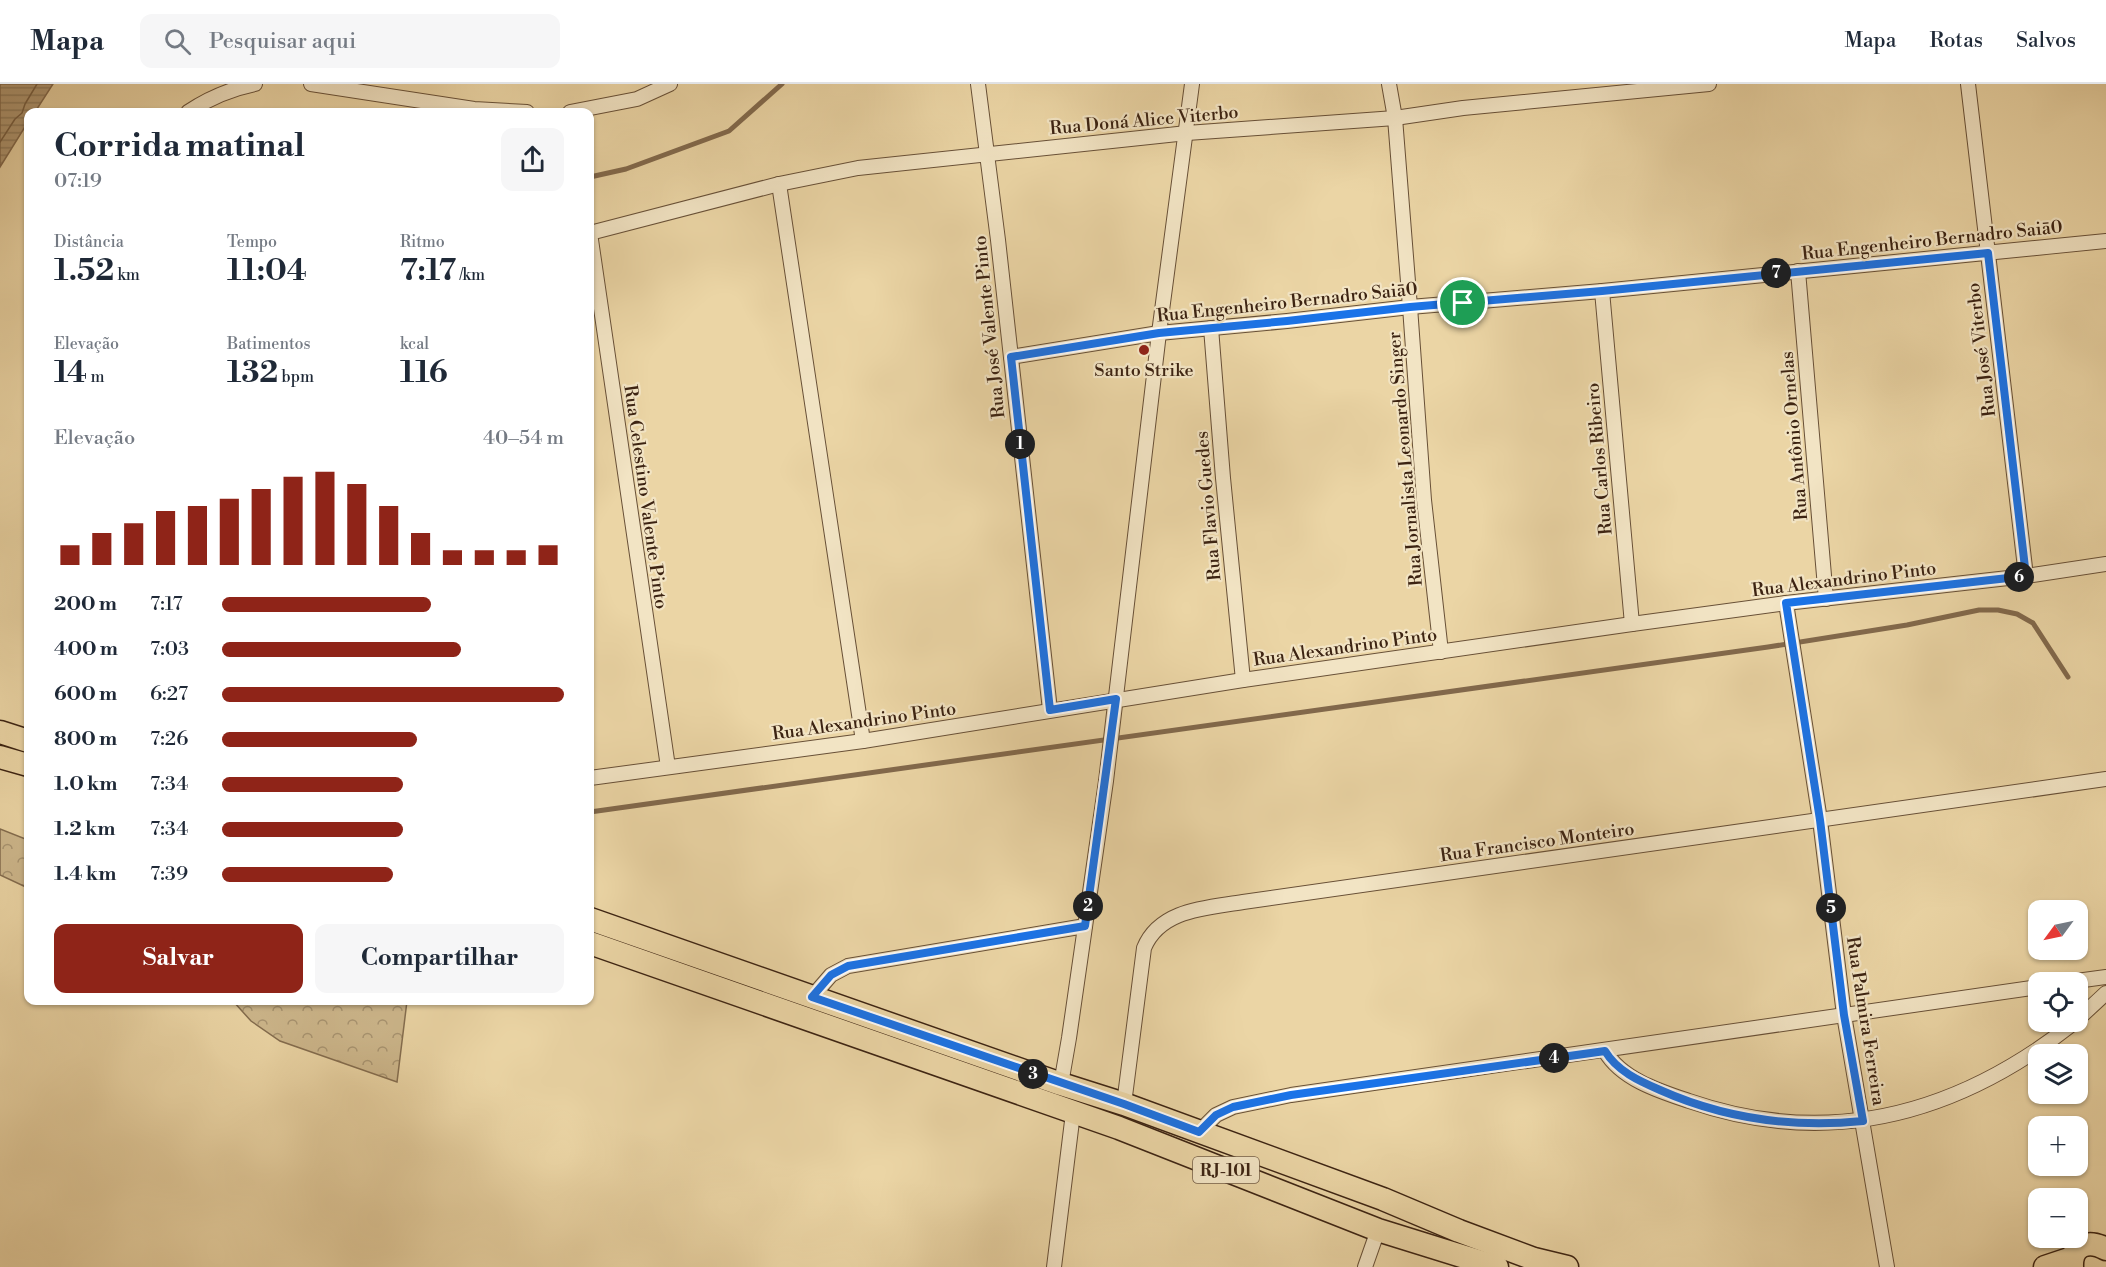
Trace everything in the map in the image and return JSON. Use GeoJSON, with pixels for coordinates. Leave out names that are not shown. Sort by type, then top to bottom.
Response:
{"type":"FeatureCollection","features":[{"type":"Feature","properties":{"kind":"main road"},"geometry":{"type":"LineString","coordinates":[[0,732],[24,740]]}},
{"type":"Feature","properties":{"kind":"main road"},"geometry":{"type":"LineString","coordinates":[[0,757],[24,764]]}},
{"type":"Feature","properties":{"kind":"main road","name":"RJ-101"},"geometry":{"type":"LineString","coordinates":[[594,920],[1060,1084],[1124,1104],[1383,1199],[1532,1263],[1567,1267]]}},
{"type":"Feature","properties":{"kind":"main road","name":"RJ-101"},"geometry":{"type":"LineString","coordinates":[[594,944],[1119,1128],[1378,1230],[1497,1267]]}},
{"type":"Feature","properties":{"kind":"main road"},"geometry":{"type":"LineString","coordinates":[[2045,1267],[2072,1262],[2082,1246],[2090,1243],[2103,1244]]}},
{"type":"Feature","properties":{"kind":"street"},"geometry":{"type":"LineString","coordinates":[[194,108],[230,89],[255,84]]}},
{"type":"Feature","properties":{"kind":"street"},"geometry":{"type":"LineString","coordinates":[[312,84],[468,108]]}},
{"type":"Feature","properties":{"kind":"street"},"geometry":{"type":"LineString","coordinates":[[591,108],[637,99],[670,84]]}},
{"type":"Feature","properties":{"kind":"street","name":"Rua José Valente Pinto"},"geometry":{"type":"LineString","coordinates":[[978,84],[1050,710]]}},
{"type":"Feature","properties":{"kind":"street"},"geometry":{"type":"LineString","coordinates":[[1060,1084],[1069,1038],[1106,782],[1159,333],[1192,84]]}},
{"type":"Feature","properties":{"kind":"street","name":"Rua Jornalista Leonardo Singer"},"geometry":{"type":"LineString","coordinates":[[1389,84],[1395,118],[1424,500],[1441,652]]}},
{"type":"Feature","properties":{"kind":"street","name":"Rua Doná Alice Viterbo"},"geometry":{"type":"LineString","coordinates":[[594,232],[779,184],[858,168],[1187,133],[1395,118],[1463,108],[1708,84]]}},
{"type":"Feature","properties":{"kind":"street","name":"Rua José Viterbo"},"geometry":{"type":"LineString","coordinates":[[1968,84],[2026,576]]}},
{"type":"Feature","properties":{"kind":"street"},"geometry":{"type":"LineString","coordinates":[[779,184],[863,741]]}},
{"type":"Feature","properties":{"kind":"street","name":"Rua Engenheiro Bernadro Saiā0"},"geometry":{"type":"LineString","coordinates":[[1011,357],[1159,333],[2106,241]]}},
{"type":"Feature","properties":{"kind":"street","name":"Rua Celestino Valente Pinto"},"geometry":{"type":"LineString","coordinates":[[594,260],[668,767]]}},
{"type":"Feature","properties":{"kind":"street","name":"Rua Antônio Ornelas"},"geometry":{"type":"LineString","coordinates":[[1798,271],[1826,598]]}},
{"type":"Feature","properties":{"kind":"street","name":"Rua Carlos Ribeiro"},"geometry":{"type":"LineString","coordinates":[[1602,291],[1632,624]]}},
{"type":"Feature","properties":{"kind":"street","name":"Rua Flavio Guedes"},"geometry":{"type":"LineString","coordinates":[[1211,328],[1222,478],[1243,680]]}},
{"type":"Feature","properties":{"kind":"street","name":"Rua Alexandrino Pinto"},"geometry":{"type":"LineString","coordinates":[[594,777],[863,741],[1116,699],[1632,624],[1826,598],[2026,576],[2106,564]]}},
{"type":"Feature","properties":{"kind":"street","name":"Rua Palmira Ferreira"},"geometry":{"type":"LineString","coordinates":[[1786,603],[1820,820],[1844,1015],[1887,1267]]}},
{"type":"Feature","properties":{"kind":"street","name":"Rua Francisco Monteiro"},"geometry":{"type":"LineString","coordinates":[[1124,1104],[1142,955],[1148,938],[1154,930],[1178,915],[1193,910],[2106,779]]}},
{"type":"Feature","properties":{"kind":"street"},"geometry":{"type":"LineString","coordinates":[[812,997],[831,975],[848,966],[1085,926]]}},
{"type":"Feature","properties":{"kind":"street"},"geometry":{"type":"LineString","coordinates":[[2088,979],[2106,977]]}},
{"type":"Feature","properties":{"kind":"street"},"geometry":{"type":"LineString","coordinates":[[1199,1132],[1216,1115],[1233,1107],[1291,1095],[2028,988]]}},
{"type":"Feature","properties":{"kind":"street"},"geometry":{"type":"LineString","coordinates":[[2088,1009],[2106,993]]}},
{"type":"Feature","properties":{"kind":"street"},"geometry":{"type":"LineString","coordinates":[[1605,1051],[1618,1067],[1643,1083],[1672,1096],[1739,1116],[1812,1124],[1863,1121],[1918,1108],[1989,1079],[2013,1066],[2060,1032]]}},
{"type":"Feature","properties":{"kind":"street"},"geometry":{"type":"LineString","coordinates":[[1054,1267],[1073,1113]]}},
{"type":"Feature","properties":{"kind":"street"},"geometry":{"type":"LineString","coordinates":[[1365,1267],[1378,1230]]}},
{"type":"Feature","properties":{"kind":"green space"},"geometry":{"type":"Polygon","coordinates":[[[0,829],[24,838],[24,886],[0,875],[0,829]]]}},
{"type":"Feature","properties":{"kind":"green space"},"geometry":{"type":"Polygon","coordinates":[[[237,1005],[407,1005],[397,1082],[280,1041],[251,1021],[237,1005]]]}},
{"type":"Feature","properties":{"kind":"water"},"geometry":{"type":"Polygon","coordinates":[[[0,84],[53,84],[38,108],[24,108],[24,128],[0,167],[0,84]]]}},
{"type":"Feature","properties":{"kind":"waterway"},"geometry":{"type":"LineString","coordinates":[[594,176],[626,169],[729,131],[782,84]]}},
{"type":"Feature","properties":{"kind":"waterway"},"geometry":{"type":"LineString","coordinates":[[594,811],[1768,647],[1907,625],[1979,610],[1998,610],[2017,614],[2033,623],[2068,677]]}},
{"type":"Feature","properties":{"kind":"place","name":"Santo Strike"},"geometry":{"type":"Point","coordinates":[1144,350]}},
{"type":"Feature","properties":{"kind":"route"},"geometry":{"type":"LineString","coordinates":[[1988,253],[2026,576],[1786,603],[1820,820],[1844,1015],[1863,1121],[1812,1124],[1763,1120],[1705,1107],[1672,1096],[1630,1076],[1609,1058],[1605,1051],[1291,1095],[1233,1107],[1216,1115],[1199,1132],[812,997],[831,975],[848,966],[1085,926],[1116,699],[1050,710],[1011,357],[1159,333],[1463,303],[1988,253]]}}]}
